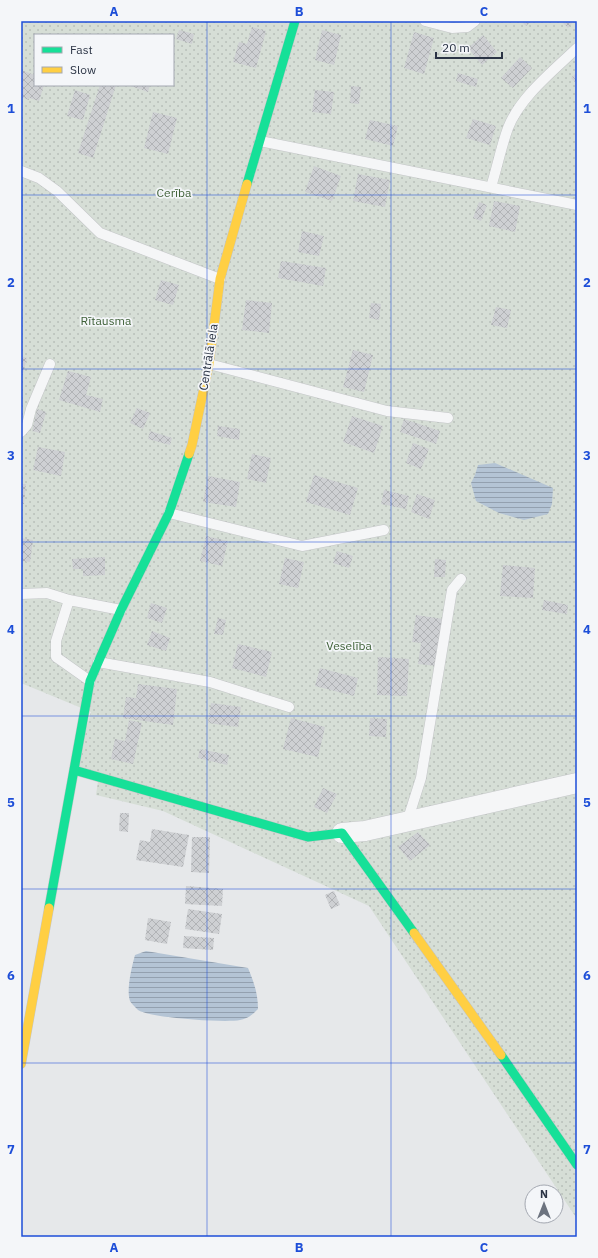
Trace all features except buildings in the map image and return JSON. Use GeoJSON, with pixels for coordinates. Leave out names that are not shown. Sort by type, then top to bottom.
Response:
{"type":"FeatureCollection","features":[{"type":"Feature","properties":{"kind":"street","name":"Centrālā iela"},"geometry":{"type":"LineString","coordinates":[[21,1064],[90,681],[120,610],[169,513],[192,445],[209,364],[220,279],[295,21]]}},
{"type":"Feature","properties":{"kind":"street"},"geometry":{"type":"LineString","coordinates":[[74,770],[308,837],[365,831],[577,783]]}},
{"type":"Feature","properties":{"kind":"street"},"geometry":{"type":"LineString","coordinates":[[342,833],[498,1050],[577,1165]]}},
{"type":"Feature","properties":{"kind":"lane"},"geometry":{"type":"LineString","coordinates":[[425,21],[452,28],[467,27],[475,21]]}},
{"type":"Feature","properties":{"kind":"lane"},"geometry":{"type":"LineString","coordinates":[[492,187],[508,128],[519,108],[534,90],[577,48]]}},
{"type":"Feature","properties":{"kind":"lane"},"geometry":{"type":"LineString","coordinates":[[260,141],[577,205]]}},
{"type":"Feature","properties":{"kind":"lane"},"geometry":{"type":"LineString","coordinates":[[21,171],[39,178],[57,191],[100,233],[220,279]]}},
{"type":"Feature","properties":{"kind":"lane"},"geometry":{"type":"LineString","coordinates":[[21,432],[27,425],[31,409],[50,364]]}},
{"type":"Feature","properties":{"kind":"lane"},"geometry":{"type":"LineString","coordinates":[[209,364],[387,411],[448,418]]}},
{"type":"Feature","properties":{"kind":"lane"},"geometry":{"type":"LineString","coordinates":[[169,513],[302,546],[384,530]]}},
{"type":"Feature","properties":{"kind":"lane"},"geometry":{"type":"LineString","coordinates":[[407,822],[421,778],[452,590],[461,579]]}},
{"type":"Feature","properties":{"kind":"lane"},"geometry":{"type":"LineString","coordinates":[[21,594],[47,593],[68,600],[120,610]]}},
{"type":"Feature","properties":{"kind":"lane"},"geometry":{"type":"LineString","coordinates":[[68,600],[56,641],[56,657],[90,681]]}},
{"type":"Feature","properties":{"kind":"lane"},"geometry":{"type":"LineString","coordinates":[[98,662],[210,682],[289,707]]}},
{"type":"Feature","properties":{"kind":"green space","name":"Veselība"},"geometry":{"type":"Polygon","coordinates":[[[21,21],[577,21],[577,1219],[564,1199],[564,1184],[554,1184],[369,906],[163,811],[96,795],[98,781],[74,770],[91,712],[21,683],[21,21]]]}},
{"type":"Feature","properties":{"kind":"water"},"geometry":{"type":"Polygon","coordinates":[[[495,463],[553,488],[552,504],[548,514],[524,520],[499,513],[476,501],[471,483],[478,465],[495,463]]]}},
{"type":"Feature","properties":{"kind":"water"},"geometry":{"type":"Polygon","coordinates":[[[146,951],[248,968],[255,988],[258,1009],[246,1018],[232,1021],[171,1017],[145,1013],[138,1010],[130,1001],[130,978],[135,955],[146,951]]]}},
{"type":"Feature","properties":{"kind":"traffic: fast"},"geometry":{"type":"LineString","coordinates":[[247,184],[295,21]]}},
{"type":"Feature","properties":{"kind":"traffic: fast"},"geometry":{"type":"LineString","coordinates":[[49,908],[90,681],[121,610],[169,513],[189,454]]}},
{"type":"Feature","properties":{"kind":"traffic: fast"},"geometry":{"type":"LineString","coordinates":[[74,770],[308,837],[342,833],[414,933]]}},
{"type":"Feature","properties":{"kind":"traffic: fast"},"geometry":{"type":"LineString","coordinates":[[501,1055],[577,1165]]}},
{"type":"Feature","properties":{"kind":"traffic: slow"},"geometry":{"type":"LineString","coordinates":[[189,454],[209,364],[220,279],[247,184]]}},
{"type":"Feature","properties":{"kind":"traffic: slow"},"geometry":{"type":"LineString","coordinates":[[21,1064],[49,908]]}},
{"type":"Feature","properties":{"kind":"traffic: slow"},"geometry":{"type":"LineString","coordinates":[[414,933],[501,1055]]}},
{"type":"Feature","properties":{"kind":"park label","name":"Cerība"},"geometry":{"type":"Point","coordinates":[174,192]}},
{"type":"Feature","properties":{"kind":"park label","name":"Rītausma"},"geometry":{"type":"Point","coordinates":[106,320]}}]}
